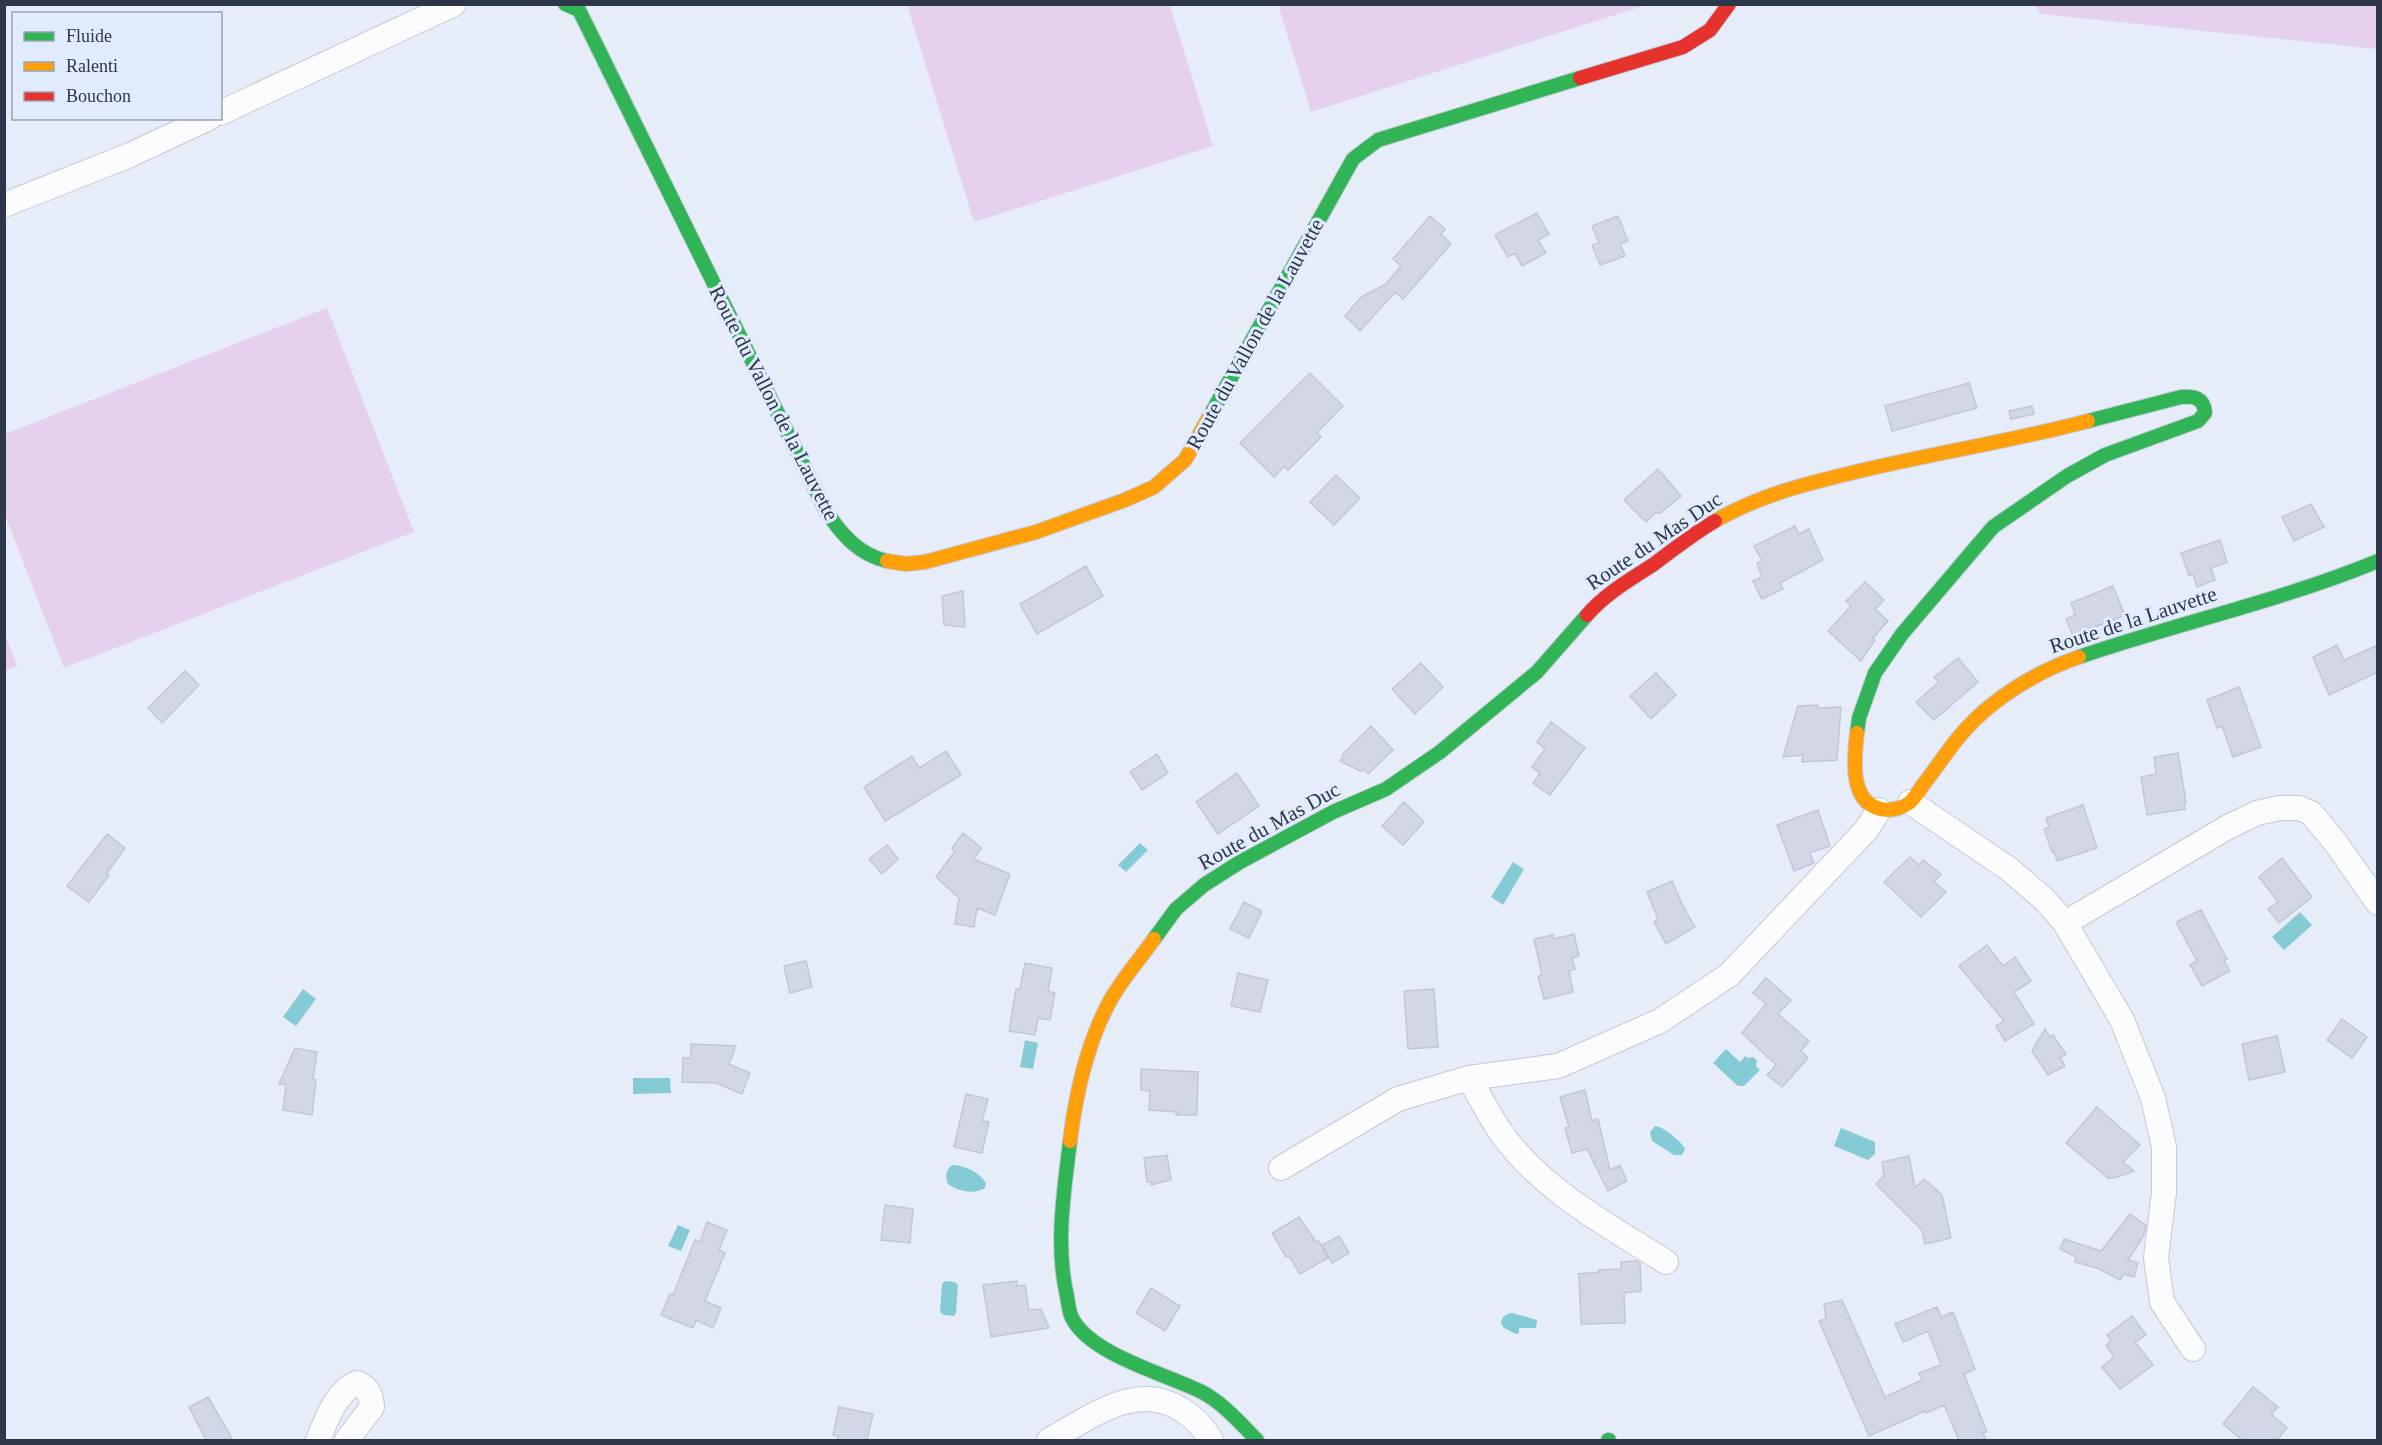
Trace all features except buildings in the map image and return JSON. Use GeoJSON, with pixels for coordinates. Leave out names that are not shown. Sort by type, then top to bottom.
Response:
{"type":"FeatureCollection","features":[{"type":"Feature","properties":{"kind":"street"},"geometry":{"type":"LineString","coordinates":[[222,112],[454,4]]}},
{"type":"Feature","properties":{"kind":"street","name":"Route du Vallon de la Lauvette"},"geometry":{"type":"LineString","coordinates":[[566,4],[579,10],[826,511],[839,531],[863,552],[883,560],[906,564],[954,555],[1036,532],[1091,513],[1154,487],[1185,460],[1353,159],[1378,140],[1683,47],[1705,36],[1721,20],[1729,4]]}},
{"type":"Feature","properties":{"kind":"street"},"geometry":{"type":"LineString","coordinates":[[4,205],[130,155],[205,120]]}},
{"type":"Feature","properties":{"kind":"street","name":"Route du Mas Duc"},"geometry":{"type":"LineString","coordinates":[[1257,1440],[1234,1417],[1204,1393],[1105,1350],[1085,1333],[1072,1317],[1062,1275],[1060,1242],[1072,1123],[1084,1066],[1095,1031],[1112,998],[1176,909],[1204,885],[1267,846],[1386,789],[1440,752],[1537,672],[1601,599],[1710,524],[1740,507],[1782,490],[1887,464],[2066,428],[2175,398],[2190,395],[2201,398],[2206,405],[2205,413],[2198,421],[2105,455],[2067,476],[1994,527],[1902,634],[1875,674],[1859,718],[1855,747],[1857,786],[1865,802],[1879,810]]}},
{"type":"Feature","properties":{"kind":"street","name":"Route de la Lauvette"},"geometry":{"type":"LineString","coordinates":[[1910,802],[1965,730],[1994,704],[2032,679],[2067,661],[2143,635],[2325,584],[2378,561]]}},
{"type":"Feature","properties":{"kind":"street"},"geometry":{"type":"LineString","coordinates":[[1281,1168],[1398,1099],[1469,1078],[1558,1066],[1660,1021],[1729,975],[1866,830],[1879,810],[1893,810],[1910,802],[2009,869],[2045,900],[2065,922],[2122,1020],[2153,1098],[2164,1147],[2164,1192],[2156,1258],[2162,1302],[2193,1349]]}},
{"type":"Feature","properties":{"kind":"street"},"geometry":{"type":"LineString","coordinates":[[2065,922],[2228,827],[2258,813],[2279,808],[2299,808],[2312,813],[2378,903]]}},
{"type":"Feature","properties":{"kind":"street"},"geometry":{"type":"LineString","coordinates":[[1469,1078],[1502,1135],[1538,1174],[1576,1206],[1666,1262]]}},
{"type":"Feature","properties":{"kind":"street"},"geometry":{"type":"LineString","coordinates":[[318,1440],[340,1395],[349,1386],[357,1383],[366,1387],[371,1395],[372,1407],[347,1440]]}},
{"type":"Feature","properties":{"kind":"street"},"geometry":{"type":"LineString","coordinates":[[1049,1440],[1110,1407],[1130,1400],[1148,1398],[1166,1402],[1192,1416],[1211,1440]]}},
{"type":"Feature","properties":{"kind":"shaded area"},"geometry":{"type":"Polygon","coordinates":[[[1278,4],[1646,4],[1646,5],[1311,112],[1278,4]]]}},
{"type":"Feature","properties":{"kind":"shaded area"},"geometry":{"type":"Polygon","coordinates":[[[907,5],[1170,5],[1213,146],[974,222],[907,5]]]}},
{"type":"Feature","properties":{"kind":"shaded area"},"geometry":{"type":"Polygon","coordinates":[[[2034,5],[2377,5],[2377,49],[2041,14],[2034,5]]]}},
{"type":"Feature","properties":{"kind":"shaded area"},"geometry":{"type":"Polygon","coordinates":[[[327,308],[414,532],[64,668],[5,515],[5,434],[327,308]]]}},
{"type":"Feature","properties":{"kind":"shaded area"},"geometry":{"type":"Polygon","coordinates":[[[5,634],[17,666],[4,671],[5,634]]]}},
{"type":"Feature","properties":{"kind":"water"},"geometry":{"type":"Polygon","coordinates":[[[1140,843],[1148,850],[1126,872],[1118,865],[1140,843]]]}},
{"type":"Feature","properties":{"kind":"water"},"geometry":{"type":"Polygon","coordinates":[[[1513,862],[1524,869],[1503,905],[1491,897],[1513,862]]]}},
{"type":"Feature","properties":{"kind":"water"},"geometry":{"type":"Polygon","coordinates":[[[2300,912],[2312,925],[2284,950],[2272,937],[2300,912]]]}},
{"type":"Feature","properties":{"kind":"water"},"geometry":{"type":"Polygon","coordinates":[[[303,989],[316,999],[296,1026],[283,1017],[303,989]]]}},
{"type":"Feature","properties":{"kind":"water"},"geometry":{"type":"Polygon","coordinates":[[[1025,1040],[1038,1043],[1033,1069],[1020,1067],[1025,1040]]]}},
{"type":"Feature","properties":{"kind":"water"},"geometry":{"type":"Polygon","coordinates":[[[1726,1049],[1740,1062],[1745,1056],[1757,1060],[1756,1066],[1760,1070],[1744,1086],[1738,1086],[1713,1063],[1726,1049]]]}},
{"type":"Feature","properties":{"kind":"water"},"geometry":{"type":"Polygon","coordinates":[[[633,1078],[670,1078],[671,1093],[633,1094],[633,1078]]]}},
{"type":"Feature","properties":{"kind":"water"},"geometry":{"type":"Polygon","coordinates":[[[1655,1126],[1667,1131],[1680,1142],[1685,1149],[1682,1155],[1674,1155],[1652,1141],[1650,1132],[1655,1126]]]}},
{"type":"Feature","properties":{"kind":"water"},"geometry":{"type":"Polygon","coordinates":[[[1841,1128],[1875,1142],[1875,1154],[1868,1160],[1834,1146],[1841,1128]]]}},
{"type":"Feature","properties":{"kind":"water"},"geometry":{"type":"Polygon","coordinates":[[[953,1165],[976,1173],[986,1183],[985,1188],[967,1191],[949,1185],[946,1174],[953,1165]]]}},
{"type":"Feature","properties":{"kind":"water"},"geometry":{"type":"Polygon","coordinates":[[[678,1225],[690,1230],[681,1251],[668,1246],[678,1225]]]}},
{"type":"Feature","properties":{"kind":"water"},"geometry":{"type":"Polygon","coordinates":[[[945,1281],[955,1282],[958,1285],[954,1316],[940,1312],[942,1284],[945,1281]]]}},
{"type":"Feature","properties":{"kind":"water"},"geometry":{"type":"Polygon","coordinates":[[[1512,1313],[1537,1320],[1536,1328],[1519,1328],[1519,1333],[1516,1334],[1504,1328],[1501,1323],[1502,1319],[1512,1313]]]}},
{"type":"Feature","properties":{"kind":"traffic: fast"},"geometry":{"type":"LineString","coordinates":[[565,4],[579,10],[826,511],[838,528],[859,549],[887,561]]}},
{"type":"Feature","properties":{"kind":"traffic: fast"},"geometry":{"type":"LineString","coordinates":[[1208,419],[1353,159],[1378,140],[1580,78]]}},
{"type":"Feature","properties":{"kind":"traffic: fast"},"geometry":{"type":"LineString","coordinates":[[1857,733],[1859,718],[1875,673],[1902,634],[1993,527],[2067,476],[2105,455],[2198,421],[2205,413],[2201,401],[2191,397],[2181,397],[2088,421]]}},
{"type":"Feature","properties":{"kind":"traffic: fast"},"geometry":{"type":"LineString","coordinates":[[2079,657],[2267,600],[2378,561]]}},
{"type":"Feature","properties":{"kind":"traffic: fast"},"geometry":{"type":"LineString","coordinates":[[1154,939],[1176,909],[1204,885],[1240,862],[1333,812],[1386,789],[1440,752],[1537,672],[1587,615]]}},
{"type":"Feature","properties":{"kind":"traffic: fast"},"geometry":{"type":"LineString","coordinates":[[1070,1141],[1061,1238],[1063,1277],[1072,1318],[1095,1343],[1112,1353],[1210,1397],[1257,1440]]}},
{"type":"Feature","properties":{"kind":"traffic: slow"},"geometry":{"type":"LineString","coordinates":[[887,561],[906,564],[925,562],[1036,532],[1125,500],[1154,487],[1185,460],[1208,419]]}},
{"type":"Feature","properties":{"kind":"traffic: slow"},"geometry":{"type":"LineString","coordinates":[[1715,521],[1763,498],[1813,483],[2088,421]]}},
{"type":"Feature","properties":{"kind":"traffic: slow"},"geometry":{"type":"LineString","coordinates":[[1857,733],[1855,768],[1856,781],[1861,795],[1872,806],[1886,810],[1901,807],[1913,799],[1959,737],[1988,707],[2032,678],[2079,657]]}},
{"type":"Feature","properties":{"kind":"traffic: slow"},"geometry":{"type":"LineString","coordinates":[[1070,1141],[1079,1086],[1095,1032],[1116,991],[1154,939]]}},
{"type":"Feature","properties":{"kind":"traffic: jam"},"geometry":{"type":"LineString","coordinates":[[1580,78],[1683,47],[1710,30],[1729,4]]}},
{"type":"Feature","properties":{"kind":"traffic: jam"},"geometry":{"type":"LineString","coordinates":[[1587,615],[1610,593],[1715,521]]}}]}
